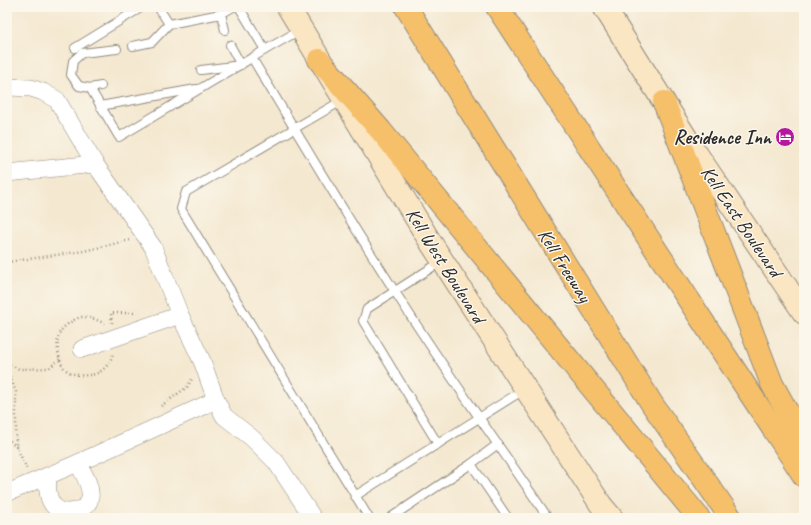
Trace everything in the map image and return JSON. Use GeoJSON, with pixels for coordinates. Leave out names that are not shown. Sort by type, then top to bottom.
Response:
{"type":"FeatureCollection","features":[{"type":"Feature","properties":{"kind":"highway","name":"Kell Freeway"},"geometry":{"type":"LineString","coordinates":[[406,7],[652,404],[731,518]]}},
{"type":"Feature","properties":{"kind":"highway"},"geometry":{"type":"LineString","coordinates":[[497,7],[804,476]]}},
{"type":"Feature","properties":{"kind":"highway"},"geometry":{"type":"LineString","coordinates":[[319,60],[386,137],[699,518]]}},
{"type":"Feature","properties":{"kind":"highway"},"geometry":{"type":"LineString","coordinates":[[664,102],[772,384],[804,442]]}},
{"type":"Feature","properties":{"kind":"main road","name":"Kell West Boulevard"},"geometry":{"type":"LineString","coordinates":[[288,7],[443,261],[601,505],[612,518]]}},
{"type":"Feature","properties":{"kind":"main road","name":"Kell East Boulevard"},"geometry":{"type":"LineString","coordinates":[[604,7],[694,150],[804,313]]}},
{"type":"Feature","properties":{"kind":"street"},"geometry":{"type":"LineString","coordinates":[[7,87],[31,88],[43,92],[57,100],[95,164],[152,247],[180,315],[202,361],[216,400],[224,416],[252,438],[276,462],[313,518]]}},
{"type":"Feature","properties":{"kind":"street"},"geometry":{"type":"LineString","coordinates":[[7,173],[95,164]]}},
{"type":"Feature","properties":{"kind":"street"},"geometry":{"type":"LineString","coordinates":[[82,349],[180,315]]}},
{"type":"Feature","properties":{"kind":"street"},"geometry":{"type":"LineString","coordinates":[[7,493],[78,463],[216,400]]}},
{"type":"Feature","properties":{"kind":"street"},"geometry":{"type":"LineString","coordinates":[[48,476],[47,488],[56,508],[64,511],[81,510],[88,504],[90,497],[89,488],[78,463]]}},
{"type":"Feature","properties":{"kind":"lane"},"geometry":{"type":"LineString","coordinates":[[75,48],[142,7]]}},
{"type":"Feature","properties":{"kind":"lane"},"geometry":{"type":"LineString","coordinates":[[158,7],[170,24]]}},
{"type":"Feature","properties":{"kind":"lane"},"geometry":{"type":"LineString","coordinates":[[133,46],[152,42],[170,24],[221,14],[233,7]]}},
{"type":"Feature","properties":{"kind":"lane"},"geometry":{"type":"LineString","coordinates":[[239,7],[265,50]]}},
{"type":"Feature","properties":{"kind":"lane"},"geometry":{"type":"LineString","coordinates":[[221,14],[225,30]]}},
{"type":"Feature","properties":{"kind":"lane"},"geometry":{"type":"LineString","coordinates":[[90,88],[119,137],[301,29]]}},
{"type":"Feature","properties":{"kind":"lane"},"geometry":{"type":"LineString","coordinates":[[230,46],[241,64]]}},
{"type":"Feature","properties":{"kind":"lane"},"geometry":{"type":"LineString","coordinates":[[101,86],[90,88],[79,86],[71,75],[73,61],[82,53],[117,49]]}},
{"type":"Feature","properties":{"kind":"lane"},"geometry":{"type":"LineString","coordinates":[[252,58],[394,291],[478,418],[498,444],[548,518]]}},
{"type":"Feature","properties":{"kind":"lane"},"geometry":{"type":"LineString","coordinates":[[201,70],[241,64]]}},
{"type":"Feature","properties":{"kind":"lane"},"geometry":{"type":"LineString","coordinates":[[100,106],[201,88]]}},
{"type":"Feature","properties":{"kind":"lane"},"geometry":{"type":"LineString","coordinates":[[344,100],[186,192],[181,209],[369,518]]}},
{"type":"Feature","properties":{"kind":"lane"},"geometry":{"type":"LineString","coordinates":[[438,444],[363,321],[366,309],[443,261]]}},
{"type":"Feature","properties":{"kind":"lane"},"geometry":{"type":"LineString","coordinates":[[355,496],[526,389]]}},
{"type":"Feature","properties":{"kind":"lane"},"geometry":{"type":"LineString","coordinates":[[390,518],[471,464],[498,444]]}},
{"type":"Feature","properties":{"kind":"lane"},"geometry":{"type":"LineString","coordinates":[[471,464],[508,518]]}},
{"type":"Feature","properties":{"kind":"path"},"geometry":{"type":"LineString","coordinates":[[7,262],[84,250],[132,240]]}},
{"type":"Feature","properties":{"kind":"path"},"geometry":{"type":"LineString","coordinates":[[7,363],[19,368],[49,368],[60,359]]}},
{"type":"Feature","properties":{"kind":"path"},"geometry":{"type":"LineString","coordinates":[[7,369],[16,392],[16,446]]}},
{"type":"Feature","properties":{"kind":"path"},"geometry":{"type":"LineString","coordinates":[[156,410],[187,387],[193,378]]}},
{"type":"Feature","properties":{"kind":"path"},"geometry":{"type":"LineString","coordinates":[[7,438],[16,446],[29,472]]}},
{"type":"Feature","properties":{"kind":"place","name":"Residence Inn"},"geometry":{"type":"Point","coordinates":[785,137]}}]}
